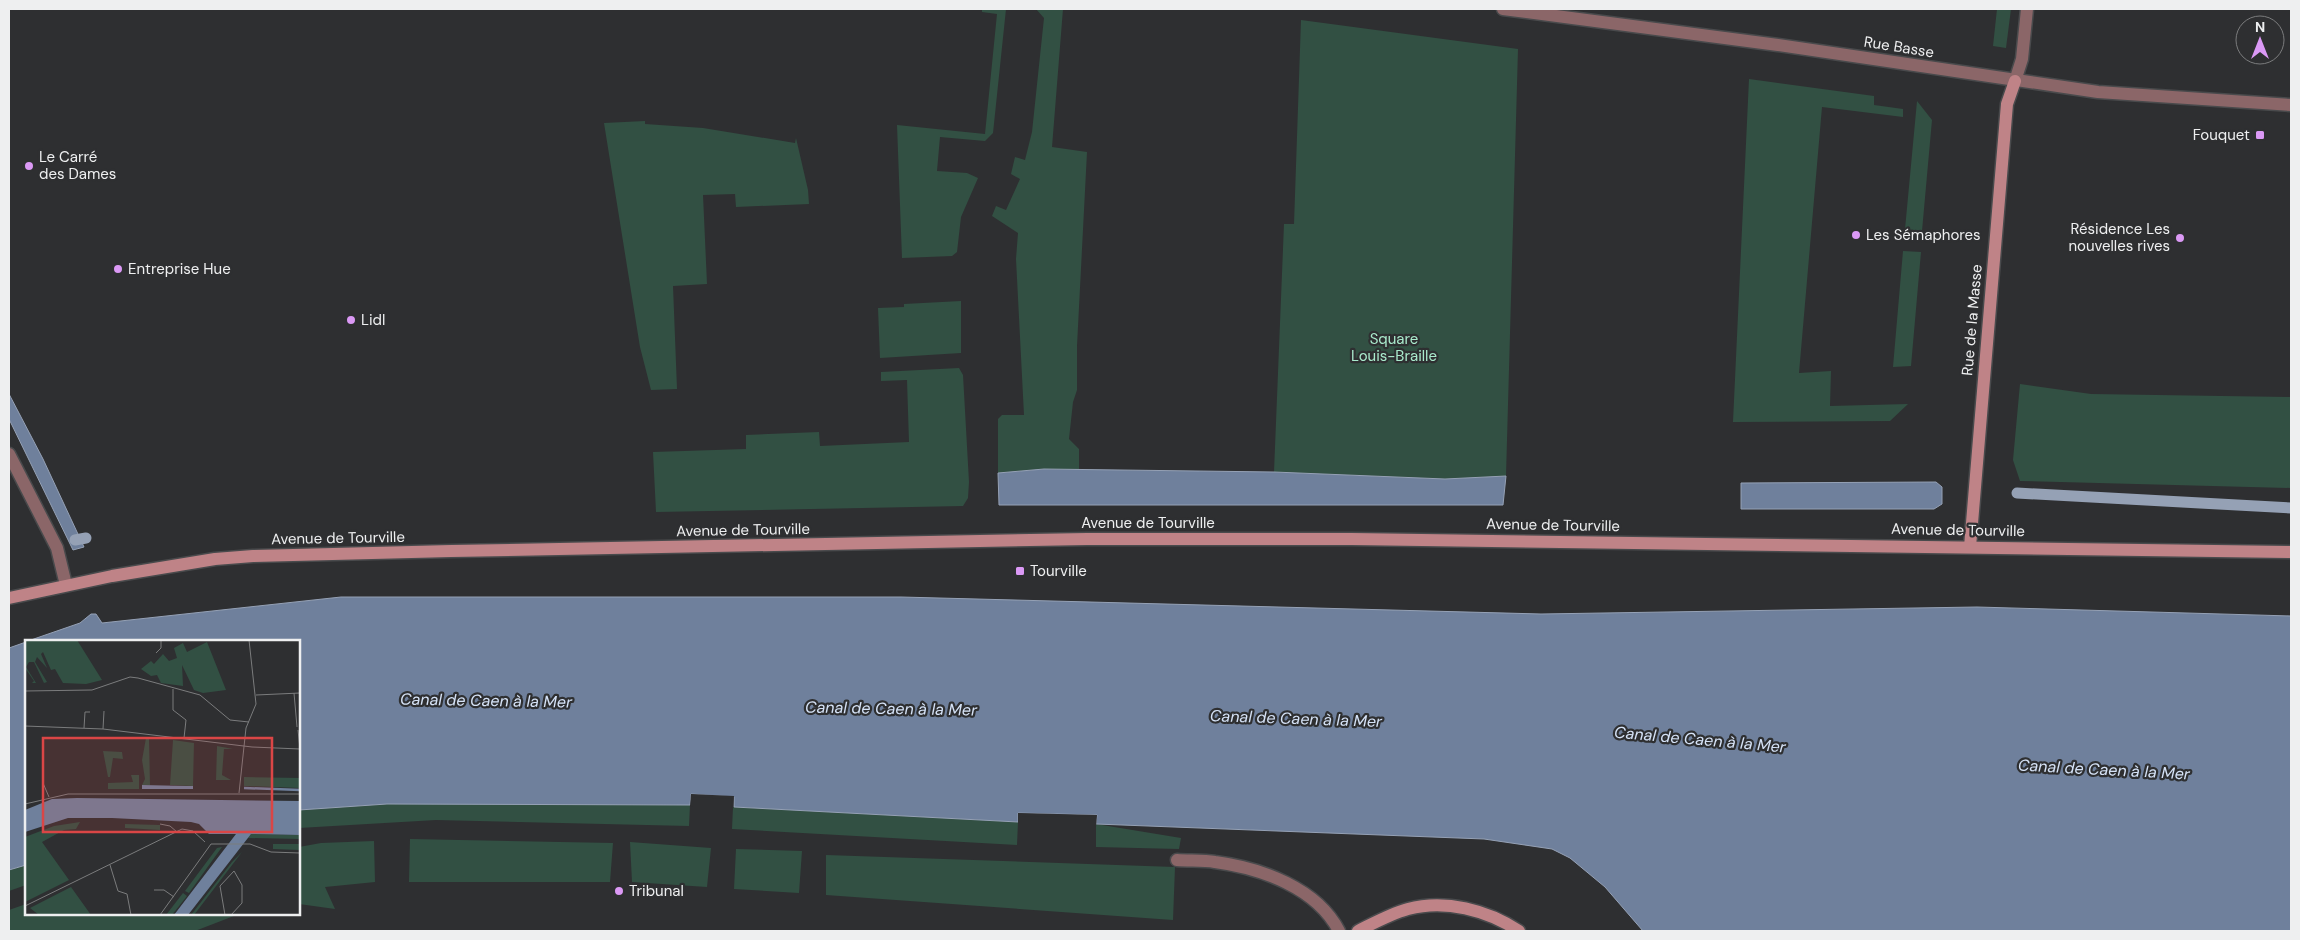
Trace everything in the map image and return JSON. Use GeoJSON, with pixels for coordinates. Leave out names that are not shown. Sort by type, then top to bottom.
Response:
{"type":"FeatureCollection","features":[{"type":"Feature","properties":{"kind":"street","name":"Rue Basse"},"geometry":{"type":"LineString","coordinates":[[1503,9],[1768,44],[2015,81],[2132,95],[2291,105]]}},
{"type":"Feature","properties":{"kind":"street","name":"Rue de la Masse"},"geometry":{"type":"LineString","coordinates":[[1970,547],[2007,104],[2022,58],[2027,9]]}},
{"type":"Feature","properties":{"kind":"street"},"geometry":{"type":"LineString","coordinates":[[9,454],[57,548],[66,585]]}},
{"type":"Feature","properties":{"kind":"street","name":"Avenue de Tourville"},"geometry":{"type":"LineString","coordinates":[[9,598],[66,585],[215,559],[442,551],[1087,539],[1352,539],[2291,552]]}},
{"type":"Feature","properties":{"kind":"street"},"geometry":{"type":"LineString","coordinates":[[1176,860],[1214,861],[1239,866],[1275,879],[1301,891],[1321,906],[1339,931]]}},
{"type":"Feature","properties":{"kind":"street"},"geometry":{"type":"LineString","coordinates":[[1358,931],[1410,909],[1450,906],[1483,912],[1518,931]]}},
{"type":"Feature","properties":{"kind":"green space"},"geometry":{"type":"Polygon","coordinates":[[[982,9],[1006,9],[993,133],[985,141],[940,137],[937,171],[967,173],[978,178],[961,217],[957,252],[952,256],[902,258],[897,125],[985,134],[997,14],[982,12],[982,9]]]}},
{"type":"Feature","properties":{"kind":"green space"},"geometry":{"type":"Polygon","coordinates":[[[1036,9],[1063,9],[1052,147],[1087,152],[1077,346],[1077,390],[1073,402],[1069,439],[1079,449],[1079,470],[1044,469],[998,473],[998,419],[1002,415],[1024,415],[1016,259],[1018,233],[992,216],[996,206],[1006,210],[1020,179],[1011,174],[1015,157],[1025,160],[1032,132],[1044,18],[1036,9]]]}},
{"type":"Feature","properties":{"kind":"green space"},"geometry":{"type":"Polygon","coordinates":[[[1997,9],[2011,9],[2006,48],[1993,46],[1997,9]]]}},
{"type":"Feature","properties":{"kind":"green space","name":"Square Louis-Braille"},"geometry":{"type":"Polygon","coordinates":[[[1301,20],[1518,49],[1506,476],[1445,479],[1274,472],[1284,224],[1294,224],[1301,20]]]}},
{"type":"Feature","properties":{"kind":"green space"},"geometry":{"type":"Polygon","coordinates":[[[1749,79],[1874,96],[1874,105],[1903,109],[1903,117],[1822,107],[1799,373],[1831,371],[1830,406],[1908,404],[1890,421],[1733,422],[1749,79]]]}},
{"type":"Feature","properties":{"kind":"green space"},"geometry":{"type":"Polygon","coordinates":[[[1917,101],[1932,120],[1922,231],[1905,229],[1917,101]]]}},
{"type":"Feature","properties":{"kind":"green space"},"geometry":{"type":"Polygon","coordinates":[[[645,121],[645,124],[703,128],[795,143],[796,138],[808,190],[809,204],[736,207],[735,194],[703,195],[707,284],[673,286],[677,389],[651,390],[640,347],[604,123],[645,121]]]}},
{"type":"Feature","properties":{"kind":"green space"},"geometry":{"type":"Polygon","coordinates":[[[1903,251],[1921,252],[1911,366],[1893,367],[1903,251]]]}},
{"type":"Feature","properties":{"kind":"green space"},"geometry":{"type":"Polygon","coordinates":[[[961,301],[961,353],[880,358],[878,308],[904,307],[904,304],[961,301]]]}},
{"type":"Feature","properties":{"kind":"green space"},"geometry":{"type":"Polygon","coordinates":[[[959,368],[963,375],[969,482],[968,498],[963,506],[656,512],[653,452],[746,449],[746,435],[819,432],[820,446],[909,442],[907,380],[881,381],[881,372],[959,368]]]}},
{"type":"Feature","properties":{"kind":"green space"},"geometry":{"type":"Polygon","coordinates":[[[2020,384],[2091,394],[2291,397],[2291,488],[2020,481],[2013,460],[2020,384]]]}},
{"type":"Feature","properties":{"kind":"green space"},"geometry":{"type":"Polygon","coordinates":[[[387,804],[690,805],[689,826],[436,820],[300,828],[300,810],[387,804]]]}},
{"type":"Feature","properties":{"kind":"green space"},"geometry":{"type":"Polygon","coordinates":[[[733,807],[1018,822],[1017,845],[732,829],[733,807]]]}},
{"type":"Feature","properties":{"kind":"green space"},"geometry":{"type":"Polygon","coordinates":[[[1096,824],[1181,838],[1179,849],[1096,847],[1096,824]]]}},
{"type":"Feature","properties":{"kind":"green space"},"geometry":{"type":"Polygon","coordinates":[[[410,839],[613,843],[610,882],[409,882],[410,839]]]}},
{"type":"Feature","properties":{"kind":"green space"},"geometry":{"type":"Polygon","coordinates":[[[374,841],[375,882],[325,887],[335,909],[300,904],[300,847],[321,843],[374,841]]]}},
{"type":"Feature","properties":{"kind":"green space"},"geometry":{"type":"Polygon","coordinates":[[[630,842],[711,848],[707,887],[632,882],[630,842]]]}},
{"type":"Feature","properties":{"kind":"green space"},"geometry":{"type":"Polygon","coordinates":[[[736,849],[802,851],[799,893],[734,889],[736,849]]]}},
{"type":"Feature","properties":{"kind":"green space"},"geometry":{"type":"Polygon","coordinates":[[[826,855],[1175,867],[1173,920],[826,895],[826,855]]]}},
{"type":"Feature","properties":{"kind":"green space"},"geometry":{"type":"Polygon","coordinates":[[[25,865],[25,885],[9,891],[9,870],[25,865]]]}},
{"type":"Feature","properties":{"kind":"green space"},"geometry":{"type":"Polygon","coordinates":[[[25,904],[25,915],[236,915],[195,931],[9,931],[9,910],[25,904]]]}},
{"type":"Feature","properties":{"kind":"water"},"geometry":{"type":"Polygon","coordinates":[[[9,394],[43,459],[84,547],[73,550],[9,419],[9,394]]]}},
{"type":"Feature","properties":{"kind":"water"},"geometry":{"type":"Polygon","coordinates":[[[1044,469],[1274,472],[1445,479],[1506,476],[1503,505],[999,505],[998,473],[1044,469]]]}},
{"type":"Feature","properties":{"kind":"water"},"geometry":{"type":"Polygon","coordinates":[[[1936,482],[1942,487],[1942,504],[1934,509],[1741,509],[1741,483],[1936,482]]]}},
{"type":"Feature","properties":{"kind":"water","name":"Canal de Caen à la Mer"},"geometry":{"type":"Polygon","coordinates":[[[341,597],[901,597],[1541,614],[1977,607],[2291,616],[2291,931],[1643,931],[1605,887],[1570,858],[1552,849],[1484,839],[1096,824],[1097,815],[1018,813],[1018,822],[734,807],[734,797],[691,794],[690,805],[387,804],[300,810],[300,640],[31,640],[80,623],[91,614],[96,614],[102,623],[341,597]]]}},
{"type":"Feature","properties":{"kind":"water"},"geometry":{"type":"Polygon","coordinates":[[[25,642],[25,865],[9,870],[9,648],[25,642]]]}},
{"type":"Feature","properties":{"kind":"pier"},"geometry":{"type":"Polygon","coordinates":[[[691,794],[734,796],[733,810],[731,808],[732,799],[693,797],[693,806],[690,807],[691,794]]]}},
{"type":"Feature","properties":{"kind":"pier"},"geometry":{"type":"Polygon","coordinates":[[[1018,813],[1097,815],[1096,827],[1094,825],[1094,817],[1020,816],[1018,824],[1018,813]]]}},
{"type":"Feature","properties":{"kind":"waterway"},"geometry":{"type":"LineString","coordinates":[[2017,493],[2291,508]]}},
{"type":"Feature","properties":{"kind":"waterway"},"geometry":{"type":"LineString","coordinates":[[75,540],[86,538]]}},
{"type":"Feature","properties":{"kind":"place","name":"Fouquet"},"geometry":{"type":"Point","coordinates":[2260,135]}},
{"type":"Feature","properties":{"kind":"place","name":"Le Carré des Dames"},"geometry":{"type":"Point","coordinates":[29,166]}},
{"type":"Feature","properties":{"kind":"place","name":"Les Sémaphores"},"geometry":{"type":"Point","coordinates":[1856,235]}},
{"type":"Feature","properties":{"kind":"place","name":"Résidence Les nouvelles rives"},"geometry":{"type":"Point","coordinates":[2180,238]}},
{"type":"Feature","properties":{"kind":"place","name":"Entreprise Hue"},"geometry":{"type":"Point","coordinates":[118,269]}},
{"type":"Feature","properties":{"kind":"place","name":"Lidl"},"geometry":{"type":"Point","coordinates":[351,320]}},
{"type":"Feature","properties":{"kind":"place","name":"Tourville"},"geometry":{"type":"Point","coordinates":[1020,571]}},
{"type":"Feature","properties":{"kind":"place","name":"Tribunal"},"geometry":{"type":"Point","coordinates":[619,891]}}]}
